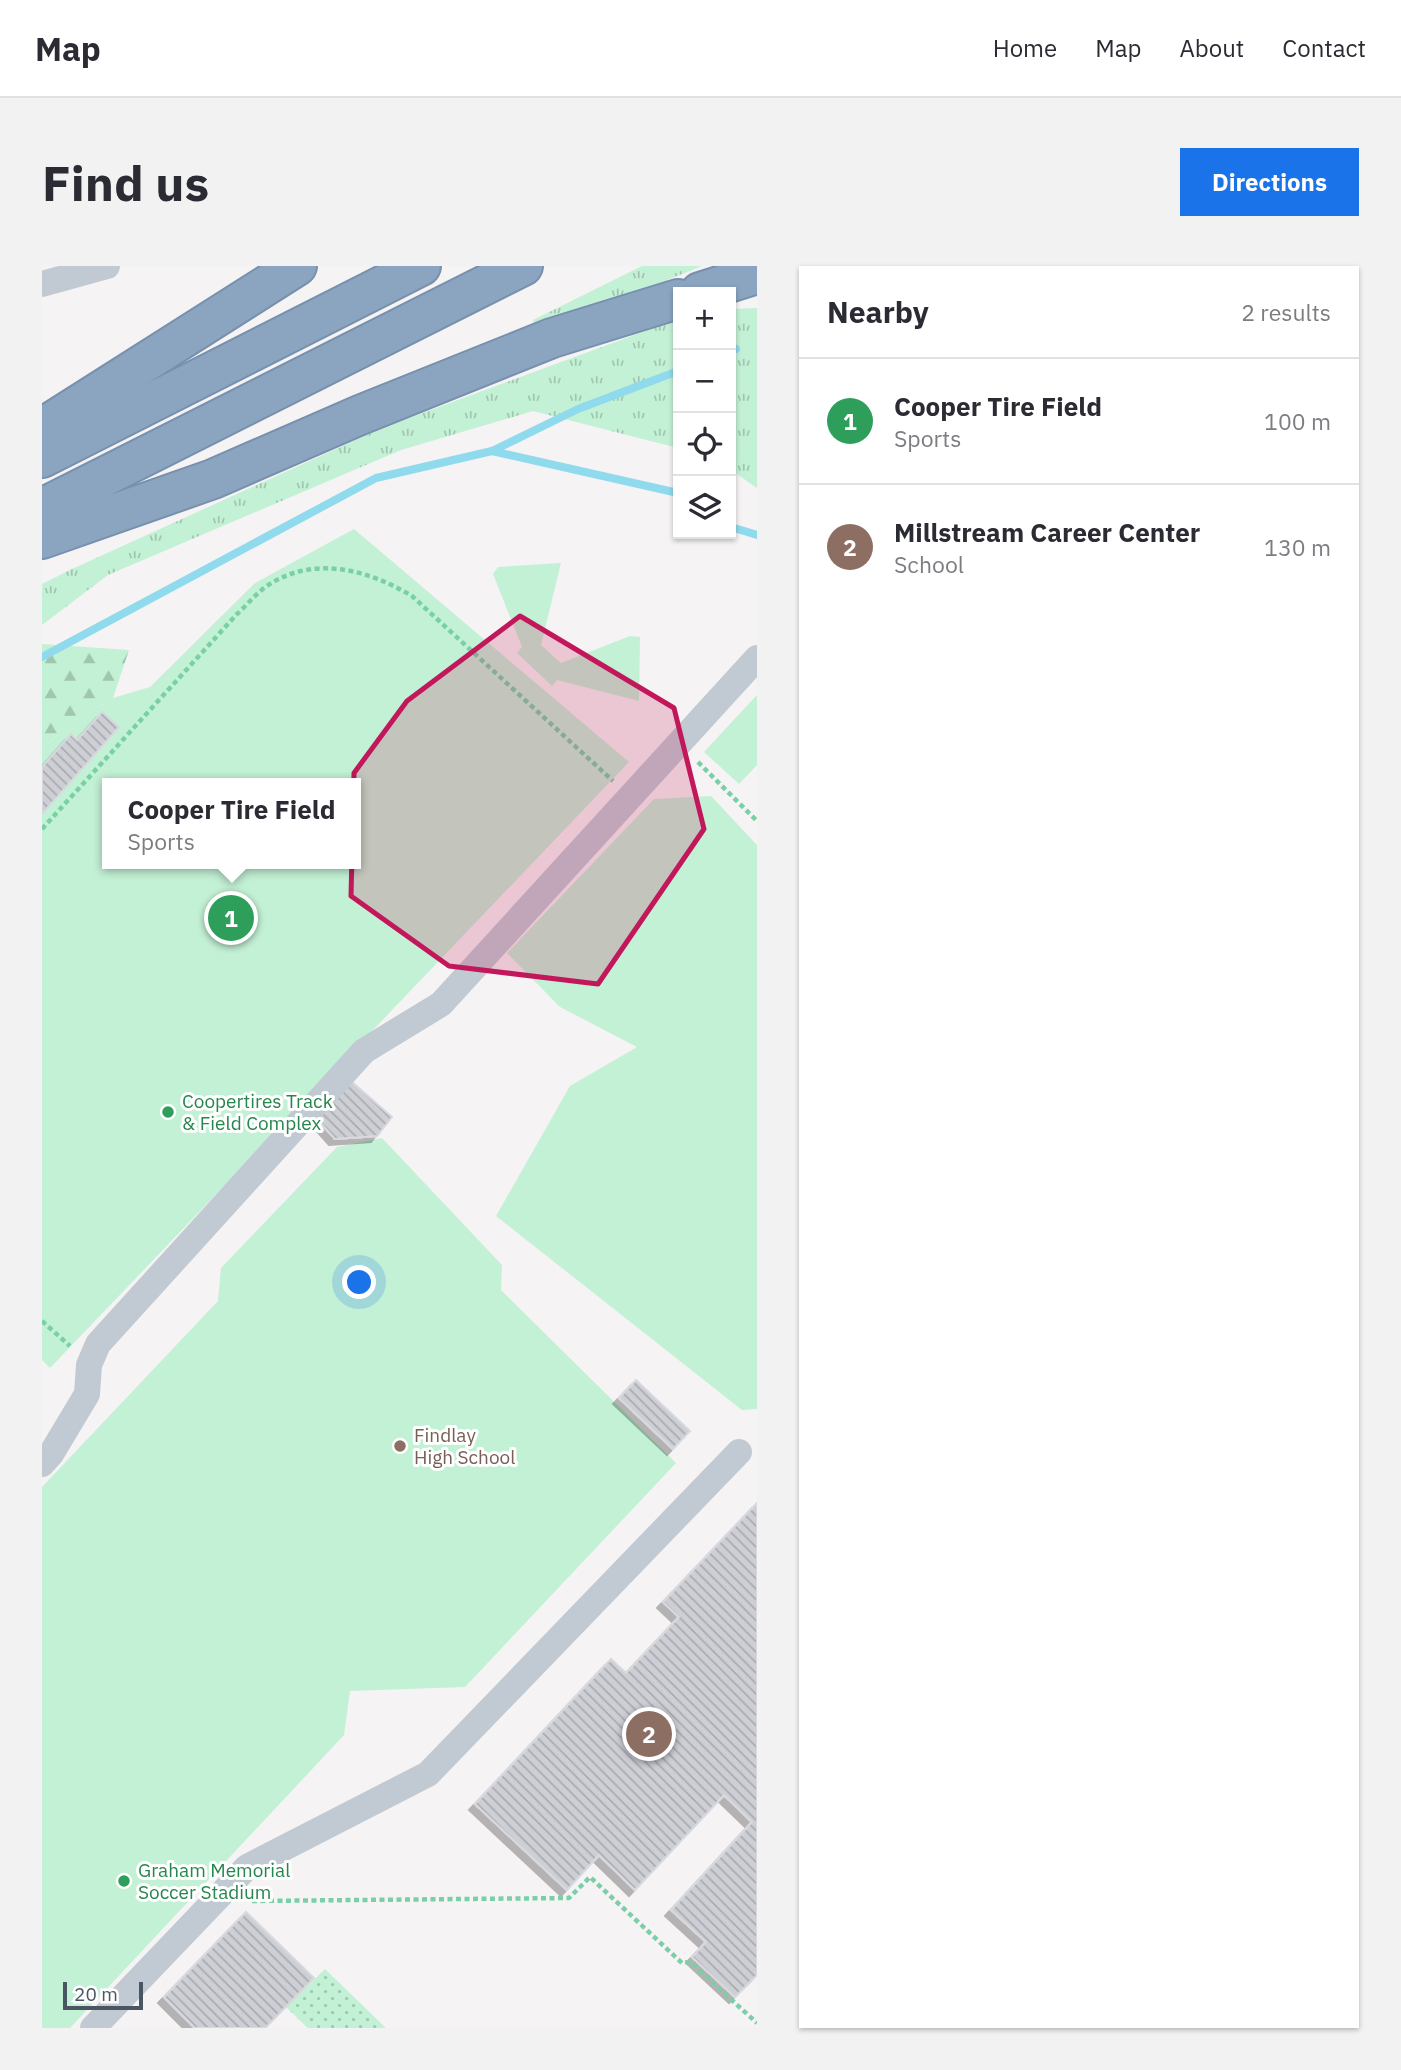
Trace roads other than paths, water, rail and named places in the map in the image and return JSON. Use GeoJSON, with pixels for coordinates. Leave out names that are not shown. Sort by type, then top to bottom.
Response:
{"type":"FeatureCollection","features":[{"type":"Feature","properties":{"kind":"highway"},"geometry":{"type":"LineString","coordinates":[[42,428],[297,266]]}},
{"type":"Feature","properties":{"kind":"highway"},"geometry":{"type":"LineString","coordinates":[[42,458],[421,266]]}},
{"type":"Feature","properties":{"kind":"highway"},"geometry":{"type":"LineString","coordinates":[[42,508],[523,266]]}},
{"type":"Feature","properties":{"kind":"highway"},"geometry":{"type":"LineString","coordinates":[[716,287],[757,274]]}},
{"type":"Feature","properties":{"kind":"highway"},"geometry":{"type":"LineString","coordinates":[[42,539],[213,479],[360,415],[552,338],[673,301]]}},
{"type":"Feature","properties":{"kind":"lane"},"geometry":{"type":"LineString","coordinates":[[42,284],[107,266]]}},
{"type":"Feature","properties":{"kind":"lane"},"geometry":{"type":"LineString","coordinates":[[42,1464],[88,1394],[89,1364],[98,1344],[364,1051],[441,1004],[679,740],[757,658]]}},
{"type":"Feature","properties":{"kind":"lane"},"geometry":{"type":"LineString","coordinates":[[93,2028],[247,1867],[428,1774],[739,1452]]}},
{"type":"Feature","properties":{"kind":"waterway"},"geometry":{"type":"LineString","coordinates":[[492,451],[578,409],[673,373]]}},
{"type":"Feature","properties":{"kind":"waterway"},"geometry":{"type":"LineString","coordinates":[[42,657],[376,478],[492,451],[673,492]]}},
{"type":"Feature","properties":{"kind":"waterway"},"geometry":{"type":"LineString","coordinates":[[736,529],[757,535]]}},
{"type":"Feature","properties":{"kind":"place","name":"Cooper Tire Field"},"geometry":{"type":"Point","coordinates":[231,918]}},
{"type":"Feature","properties":{"kind":"place","name":"Coopertires Track & Field Complex"},"geometry":{"type":"Point","coordinates":[168,1112]}},
{"type":"Feature","properties":{"kind":"place","name":"Findlay High School"},"geometry":{"type":"Point","coordinates":[400,1446]}},
{"type":"Feature","properties":{"kind":"place","name":"Millstream Career Center"},"geometry":{"type":"Point","coordinates":[649,1734]}},
{"type":"Feature","properties":{"kind":"place","name":"Graham Memorial Soccer Stadium"},"geometry":{"type":"Point","coordinates":[124,1881]}}]}
